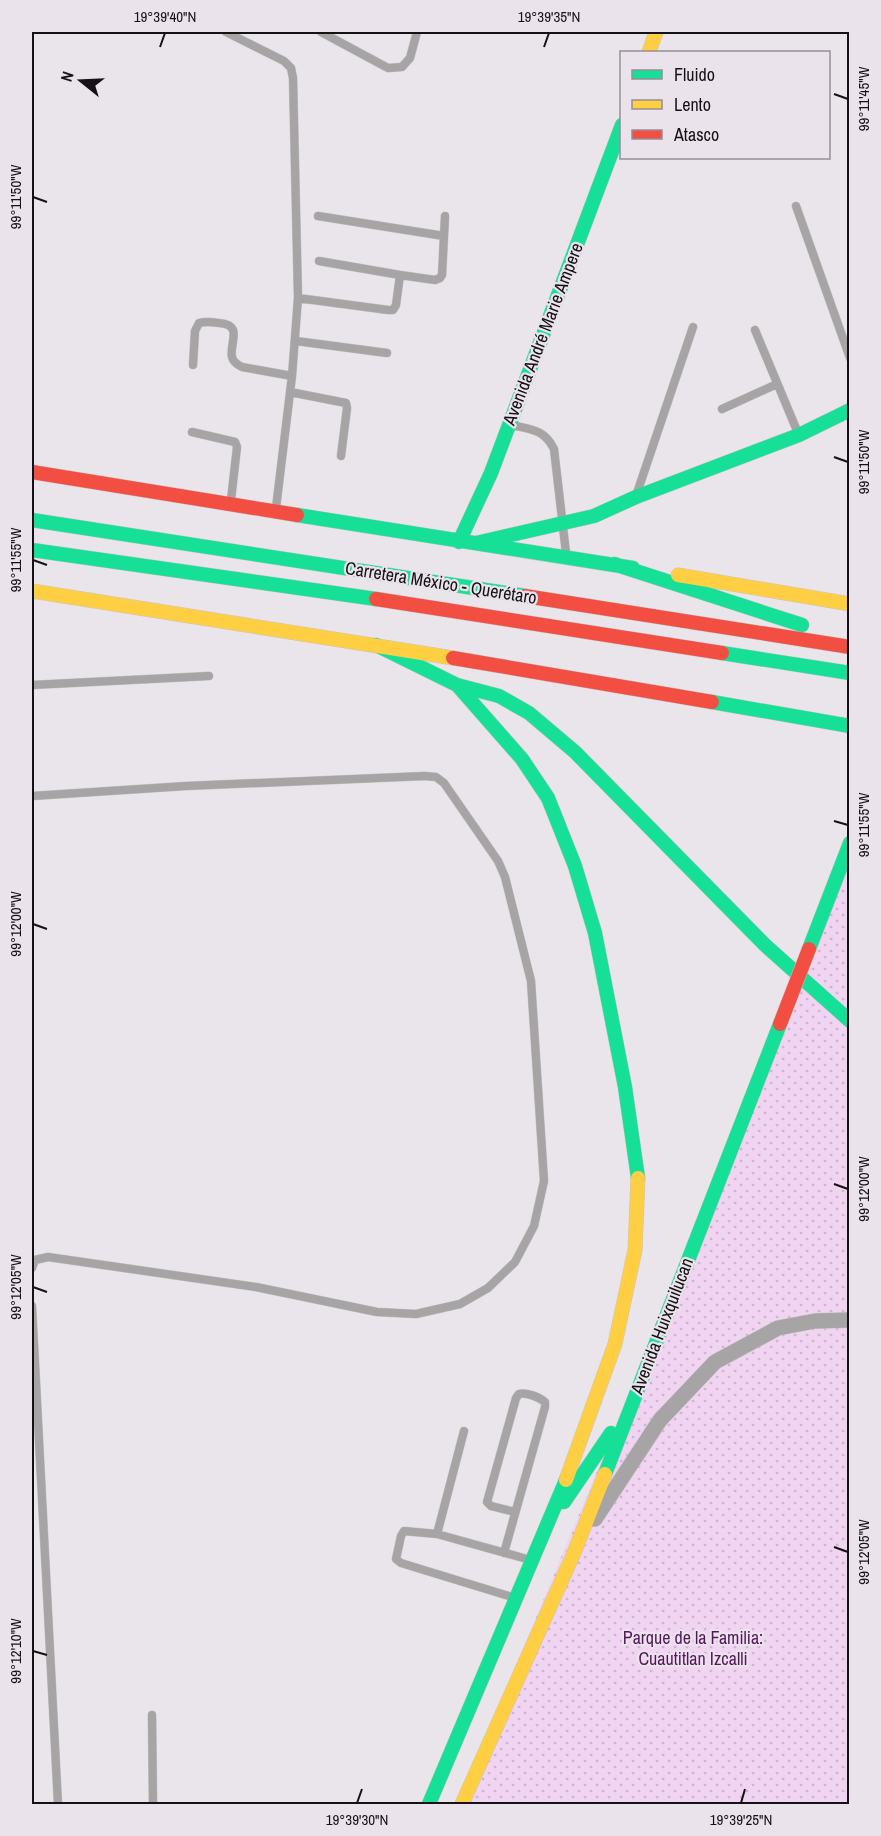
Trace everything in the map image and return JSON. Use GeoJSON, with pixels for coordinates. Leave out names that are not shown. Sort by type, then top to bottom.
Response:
{"type":"FeatureCollection","features":[{"type":"Feature","properties":{"kind":"main road"},"geometry":{"type":"LineString","coordinates":[[649,51],[657,32]]}},
{"type":"Feature","properties":{"kind":"main road","name":"Avenida André Marie Ampere"},"geometry":{"type":"LineString","coordinates":[[466,543],[620,128]]}},
{"type":"Feature","properties":{"kind":"main road"},"geometry":{"type":"LineString","coordinates":[[466,543],[594,516],[636,497],[799,435],[849,410]]}},
{"type":"Feature","properties":{"kind":"main road"},"geometry":{"type":"LineString","coordinates":[[32,472],[466,543],[614,564],[849,604]]}},
{"type":"Feature","properties":{"kind":"main road","name":"Carretera México - Querétaro"},"geometry":{"type":"LineString","coordinates":[[32,520],[849,646]]}},
{"type":"Feature","properties":{"kind":"main road","name":"Carretera México - Querétaro"},"geometry":{"type":"LineString","coordinates":[[32,550],[342,594],[849,673]]}},
{"type":"Feature","properties":{"kind":"main road"},"geometry":{"type":"LineString","coordinates":[[614,564],[849,640]]}},
{"type":"Feature","properties":{"kind":"main road"},"geometry":{"type":"LineString","coordinates":[[32,591],[376,645],[849,726]]}},
{"type":"Feature","properties":{"kind":"main road"},"geometry":{"type":"LineString","coordinates":[[376,645],[457,685],[499,696],[529,713],[568,746],[765,945],[849,1021]]}},
{"type":"Feature","properties":{"kind":"main road"},"geometry":{"type":"LineString","coordinates":[[429,1804],[572,1465],[615,1344],[635,1250],[638,1172],[625,1087],[597,944],[575,866],[548,798],[522,759],[473,700],[457,685]]}},
{"type":"Feature","properties":{"kind":"main road","name":"Avenida Huixquilucan"},"geometry":{"type":"LineString","coordinates":[[462,1804],[574,1553],[849,843]]}},
{"type":"Feature","properties":{"kind":"main road"},"geometry":{"type":"LineString","coordinates":[[543,1533],[633,1399]]}},
{"type":"Feature","properties":{"kind":"street"},"geometry":{"type":"LineString","coordinates":[[574,1553],[660,1420],[715,1362],[778,1328],[815,1321],[849,1320]]}},
{"type":"Feature","properties":{"kind":"lane"},"geometry":{"type":"LineString","coordinates":[[226,32],[284,61],[291,68],[293,78],[298,298],[296,340],[275,512]]}},
{"type":"Feature","properties":{"kind":"lane"},"geometry":{"type":"LineString","coordinates":[[321,32],[388,68],[402,67],[410,58],[417,32]]}},
{"type":"Feature","properties":{"kind":"lane"},"geometry":{"type":"LineString","coordinates":[[796,206],[849,358]]}},
{"type":"Feature","properties":{"kind":"lane"},"geometry":{"type":"LineString","coordinates":[[318,216],[444,236]]}},
{"type":"Feature","properties":{"kind":"lane"},"geometry":{"type":"LineString","coordinates":[[319,261],[435,280],[442,275],[445,216]]}},
{"type":"Feature","properties":{"kind":"lane"},"geometry":{"type":"LineString","coordinates":[[298,298],[393,310],[396,305],[400,275]]}},
{"type":"Feature","properties":{"kind":"lane"},"geometry":{"type":"LineString","coordinates":[[193,365],[195,331],[199,323],[227,323],[232,327],[234,334],[232,358],[235,364],[242,368],[292,376]]}},
{"type":"Feature","properties":{"kind":"lane"},"geometry":{"type":"LineString","coordinates":[[636,497],[693,327]]}},
{"type":"Feature","properties":{"kind":"lane"},"geometry":{"type":"LineString","coordinates":[[755,330],[799,435]]}},
{"type":"Feature","properties":{"kind":"lane"},"geometry":{"type":"LineString","coordinates":[[296,340],[387,354]]}},
{"type":"Feature","properties":{"kind":"lane"},"geometry":{"type":"LineString","coordinates":[[722,409],[777,384]]}},
{"type":"Feature","properties":{"kind":"lane"},"geometry":{"type":"LineString","coordinates":[[290,392],[346,403],[341,456]]}},
{"type":"Feature","properties":{"kind":"lane"},"geometry":{"type":"LineString","coordinates":[[509,424],[540,432],[548,437],[554,449],[566,557]]}},
{"type":"Feature","properties":{"kind":"lane"},"geometry":{"type":"LineString","coordinates":[[192,432],[236,442],[230,505]]}},
{"type":"Feature","properties":{"kind":"lane"},"geometry":{"type":"LineString","coordinates":[[32,685],[209,676]]}},
{"type":"Feature","properties":{"kind":"lane"},"geometry":{"type":"LineString","coordinates":[[32,796],[198,785],[426,776],[436,777],[444,783],[498,861],[506,877],[531,981],[544,1181],[534,1227],[515,1262],[488,1288],[460,1304],[416,1314],[377,1312],[256,1287],[48,1257],[35,1260],[32,1268]]}},
{"type":"Feature","properties":{"kind":"lane"},"geometry":{"type":"LineString","coordinates":[[32,1306],[58,1804]]}},
{"type":"Feature","properties":{"kind":"lane"},"geometry":{"type":"LineString","coordinates":[[504,1553],[545,1402],[523,1393],[516,1398],[487,1502],[491,1506],[515,1512]]}},
{"type":"Feature","properties":{"kind":"lane"},"geometry":{"type":"LineString","coordinates":[[436,1534],[464,1431]]}},
{"type":"Feature","properties":{"kind":"lane"},"geometry":{"type":"LineString","coordinates":[[516,1598],[401,1563],[396,1558],[401,1536],[404,1531],[436,1534],[531,1560]]}},
{"type":"Feature","properties":{"kind":"lane"},"geometry":{"type":"LineString","coordinates":[[152,1715],[153,1804]]}},
{"type":"Feature","properties":{"kind":"green space","name":"Parque de la Familia: Cuautitlan Izcalli"},"geometry":{"type":"Polygon","coordinates":[[[849,867],[849,1804],[458,1804],[849,867]]]}},
{"type":"Feature","properties":{"kind":"traffic: fast"},"geometry":{"type":"LineString","coordinates":[[459,542],[491,473],[620,130]]}},
{"type":"Feature","properties":{"kind":"traffic: fast"},"geometry":{"type":"LineString","coordinates":[[476,543],[594,516],[636,497],[799,435],[850,410]]}},
{"type":"Feature","properties":{"kind":"traffic: fast"},"geometry":{"type":"LineString","coordinates":[[297,515],[633,568]]}},
{"type":"Feature","properties":{"kind":"traffic: fast"},"geometry":{"type":"LineString","coordinates":[[32,520],[525,596]]}},
{"type":"Feature","properties":{"kind":"traffic: fast"},"geometry":{"type":"LineString","coordinates":[[32,550],[376,599]]}},
{"type":"Feature","properties":{"kind":"traffic: fast"},"geometry":{"type":"LineString","coordinates":[[614,564],[802,625]]}},
{"type":"Feature","properties":{"kind":"traffic: fast"},"geometry":{"type":"LineString","coordinates":[[376,645],[457,685],[522,759],[548,798],[575,866],[595,933],[625,1087],[638,1178]]}},
{"type":"Feature","properties":{"kind":"traffic: fast"},"geometry":{"type":"LineString","coordinates":[[722,653],[850,673]]}},
{"type":"Feature","properties":{"kind":"traffic: fast"},"geometry":{"type":"LineString","coordinates":[[457,685],[499,696],[529,713],[575,752],[765,945],[850,1021]]}},
{"type":"Feature","properties":{"kind":"traffic: fast"},"geometry":{"type":"LineString","coordinates":[[712,702],[850,726]]}},
{"type":"Feature","properties":{"kind":"traffic: fast"},"geometry":{"type":"LineString","coordinates":[[809,949],[850,843]]}},
{"type":"Feature","properties":{"kind":"traffic: fast"},"geometry":{"type":"LineString","coordinates":[[605,1474],[780,1024]]}},
{"type":"Feature","properties":{"kind":"traffic: fast"},"geometry":{"type":"LineString","coordinates":[[564,1502],[611,1433]]}},
{"type":"Feature","properties":{"kind":"traffic: fast"},"geometry":{"type":"LineString","coordinates":[[429,1804],[566,1480]]}},
{"type":"Feature","properties":{"kind":"traffic: slow"},"geometry":{"type":"LineString","coordinates":[[649,51],[656,32]]}},
{"type":"Feature","properties":{"kind":"traffic: slow"},"geometry":{"type":"LineString","coordinates":[[678,575],[850,604]]}},
{"type":"Feature","properties":{"kind":"traffic: slow"},"geometry":{"type":"LineString","coordinates":[[32,591],[453,658]]}},
{"type":"Feature","properties":{"kind":"traffic: slow"},"geometry":{"type":"LineString","coordinates":[[566,1480],[615,1344],[635,1250],[638,1178]]}},
{"type":"Feature","properties":{"kind":"traffic: slow"},"geometry":{"type":"LineString","coordinates":[[462,1804],[574,1553],[605,1474]]}},
{"type":"Feature","properties":{"kind":"traffic: jam"},"geometry":{"type":"LineString","coordinates":[[32,472],[297,515]]}},
{"type":"Feature","properties":{"kind":"traffic: jam"},"geometry":{"type":"LineString","coordinates":[[525,596],[850,647]]}},
{"type":"Feature","properties":{"kind":"traffic: jam"},"geometry":{"type":"LineString","coordinates":[[376,599],[722,653]]}},
{"type":"Feature","properties":{"kind":"traffic: jam"},"geometry":{"type":"LineString","coordinates":[[453,658],[712,702]]}},
{"type":"Feature","properties":{"kind":"traffic: jam"},"geometry":{"type":"LineString","coordinates":[[780,1024],[809,949]]}}]}
